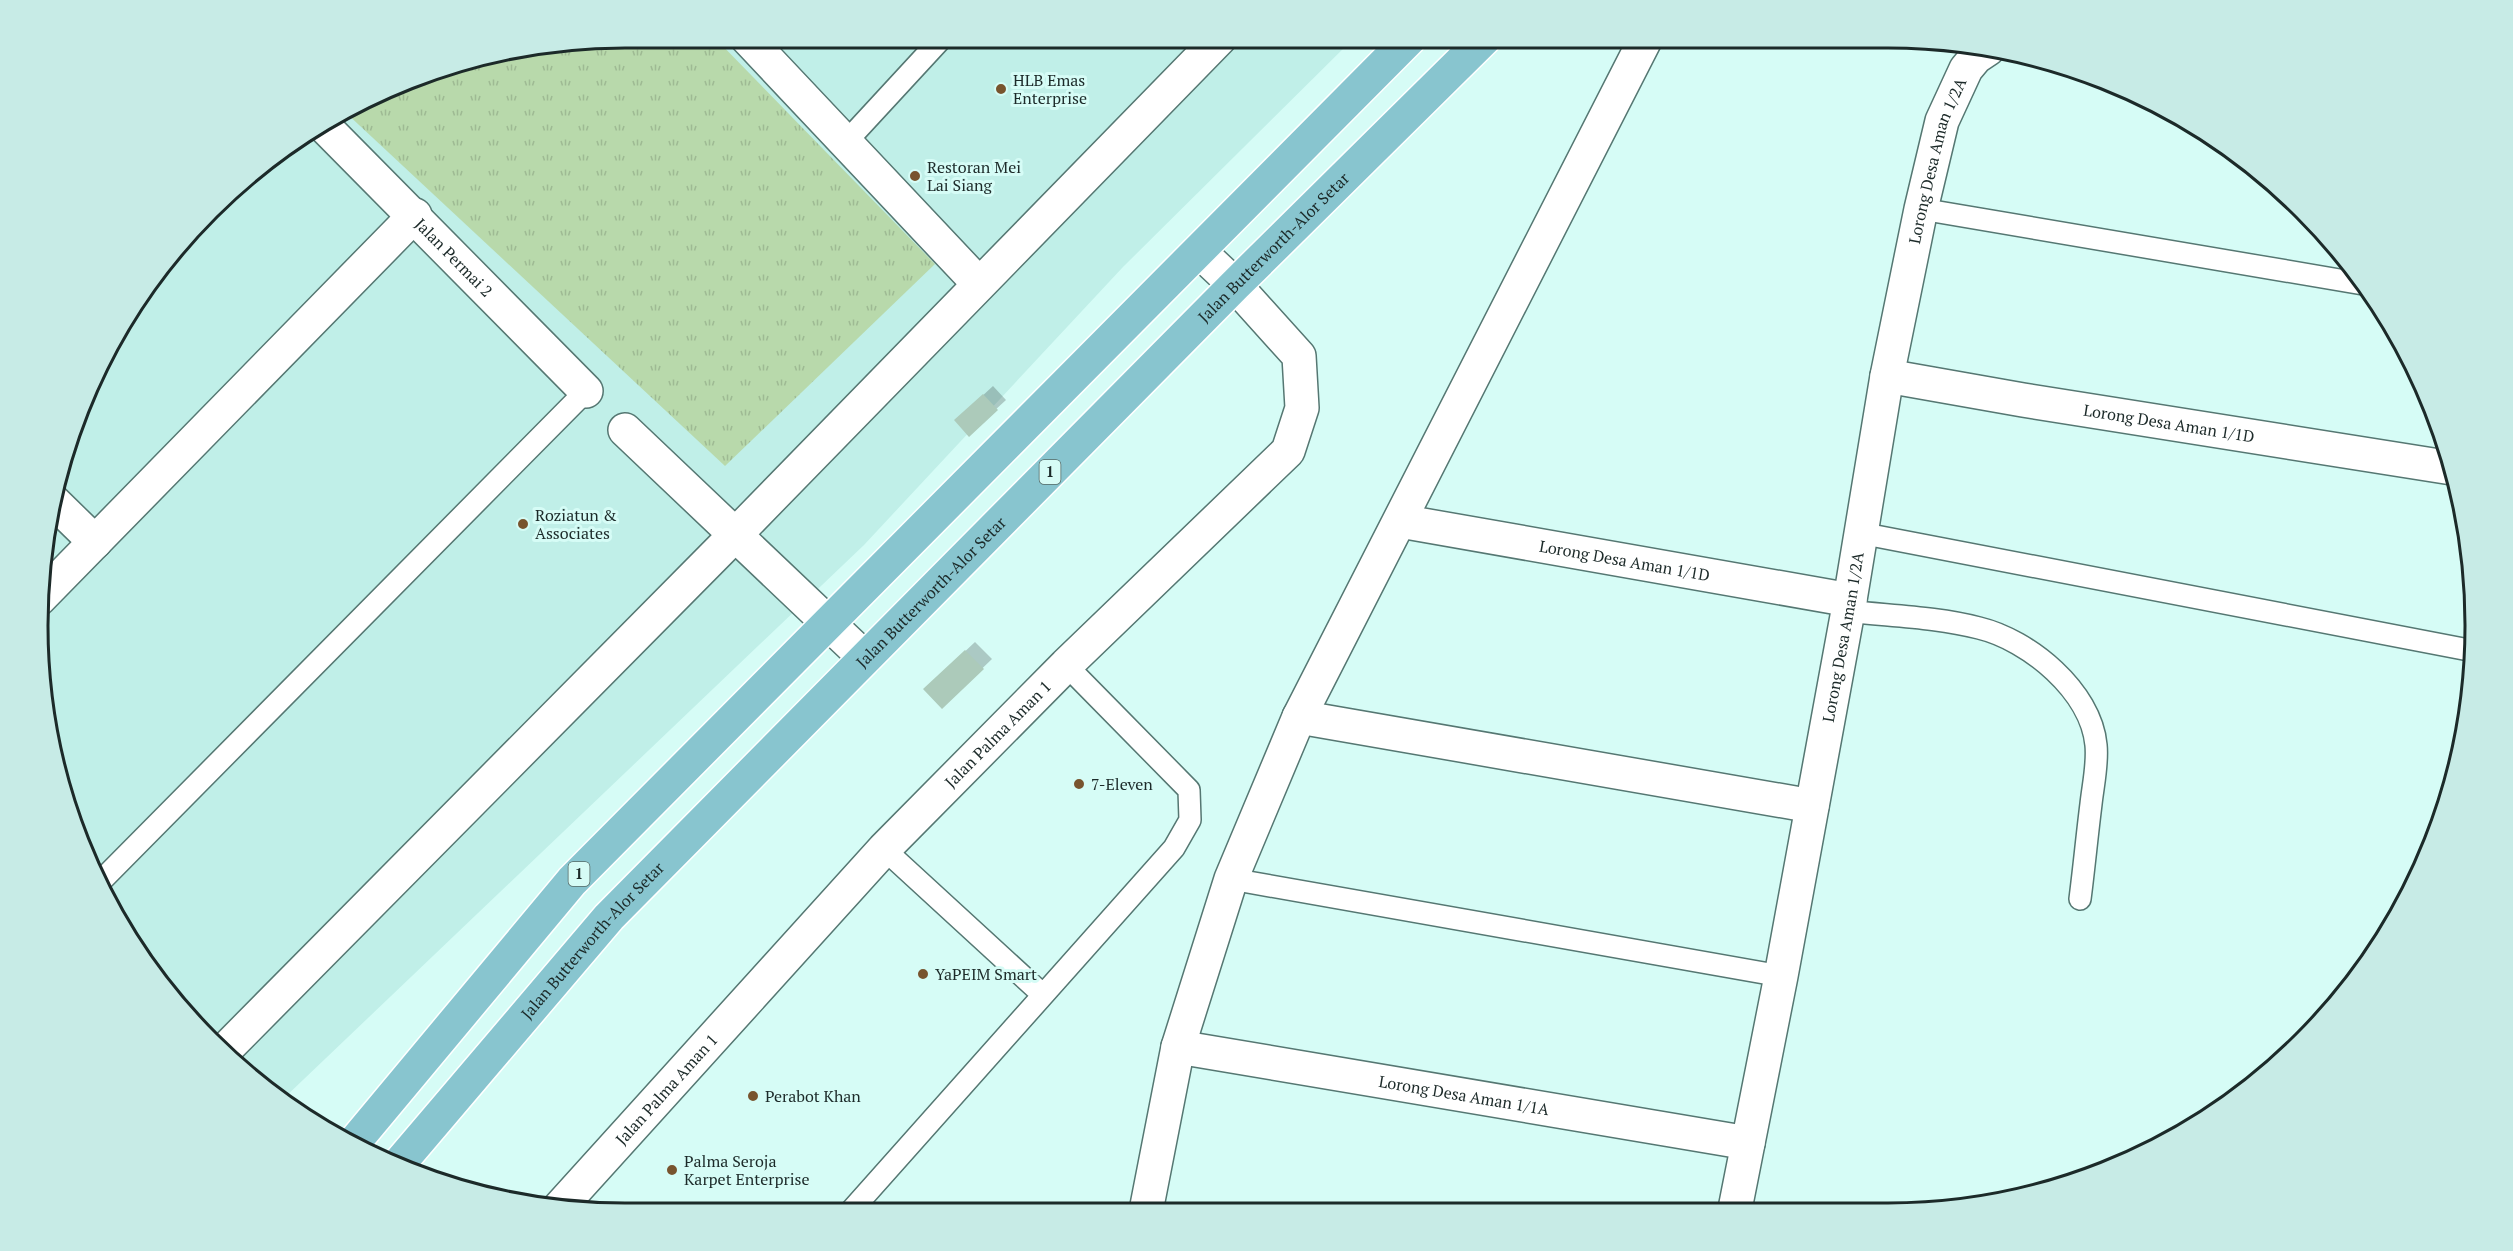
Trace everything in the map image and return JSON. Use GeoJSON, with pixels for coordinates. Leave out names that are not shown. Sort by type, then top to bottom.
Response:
{"type":"FeatureCollection","features":[{"type":"Feature","properties":{"kind":"main road","name":"1"},"geometry":{"type":"LineString","coordinates":[[359,1137],[573,881],[1400,48]]}},
{"type":"Feature","properties":{"kind":"main road","name":"Jalan Butterworth-Alor Setar"},"geometry":{"type":"LineString","coordinates":[[404,1158],[609,917],[1235,285],[1475,48]]}},
{"type":"Feature","properties":{"kind":"street"},"geometry":{"type":"LineString","coordinates":[[757,48],[979,284]]}},
{"type":"Feature","properties":{"kind":"street"},"geometry":{"type":"LineString","coordinates":[[229,1046],[736,534],[1210,48]]}},
{"type":"Feature","properties":{"kind":"street"},"geometry":{"type":"LineString","coordinates":[[1148,1203],[1178,1047],[1231,879],[1299,717],[1641,48]]}},
{"type":"Feature","properties":{"kind":"street","name":"Lorong Desa Aman 1/2A"},"geometry":{"type":"LineString","coordinates":[[1736,1203],[1781,976],[1887,376],[1921,209],[1942,121],[1977,59]]}},
{"type":"Feature","properties":{"kind":"street","name":"Jalan Permai 2"},"geometry":{"type":"LineString","coordinates":[[328,130],[415,215],[586,391]]}},
{"type":"Feature","properties":{"kind":"street"},"geometry":{"type":"LineString","coordinates":[[49,589],[415,215]]}},
{"type":"Feature","properties":{"kind":"street","name":"Jalan Palma Aman 1"},"geometry":{"type":"LineString","coordinates":[[566,1200],[884,849],[1066,665],[1288,451],[1302,408],[1299,357],[1235,285],[1199,250]]}},
{"type":"Feature","properties":{"kind":"street","name":"Lorong Desa Aman 1/1D"},"geometry":{"type":"LineString","coordinates":[[1887,376],[2023,400],[2442,466]]}},
{"type":"Feature","properties":{"kind":"street"},"geometry":{"type":"LineString","coordinates":[[625,430],[865,658]]}},
{"type":"Feature","properties":{"kind":"street"},"geometry":{"type":"LineString","coordinates":[[60,508],[95,542]]}},
{"type":"Feature","properties":{"kind":"street","name":"Lorong Desa Aman 1/1D"},"geometry":{"type":"LineString","coordinates":[[1400,521],[1848,605]]}},
{"type":"Feature","properties":{"kind":"street"},"geometry":{"type":"LineString","coordinates":[[1299,717],[1812,806]]}},
{"type":"Feature","properties":{"kind":"street","name":"Lorong Desa Aman 1/1A"},"geometry":{"type":"LineString","coordinates":[[1178,1047],[1748,1143]]}},
{"type":"Feature","properties":{"kind":"lane"},"geometry":{"type":"LineString","coordinates":[[846,142],[933,48]]}},
{"type":"Feature","properties":{"kind":"lane"},"geometry":{"type":"LineString","coordinates":[[1921,209],[2352,282]]}},
{"type":"Feature","properties":{"kind":"lane"},"geometry":{"type":"LineString","coordinates":[[106,876],[586,391]]}},
{"type":"Feature","properties":{"kind":"lane"},"geometry":{"type":"LineString","coordinates":[[1860,533],[2464,649]]}},
{"type":"Feature","properties":{"kind":"lane"},"geometry":{"type":"LineString","coordinates":[[1848,605],[1980,628],[2004,637],[2052,668],[2073,691],[2087,715],[2096,744],[2080,900]]}},
{"type":"Feature","properties":{"kind":"lane"},"geometry":{"type":"LineString","coordinates":[[858,1203],[1174,848],[1190,820],[1189,790],[1066,665]]}},
{"type":"Feature","properties":{"kind":"lane"},"geometry":{"type":"LineString","coordinates":[[884,849],[1042,994]]}},
{"type":"Feature","properties":{"kind":"lane"},"geometry":{"type":"LineString","coordinates":[[1231,879],[1781,976]]}},
{"type":"Feature","properties":{"kind":"shaded area"},"geometry":{"type":"Polygon","coordinates":[[[1344,48],[1123,267],[864,545],[288,1094],[245,1060],[217,1034],[167,977],[125,914],[92,846],[79,811],[59,738],[53,701],[49,663],[49,588],[59,513],[79,440],[92,405],[125,337],[167,274],[191,245],[217,217],[274,167],[337,125],[405,92],[476,68],[513,59],[588,49],[1344,48]]]}},
{"type":"Feature","properties":{"kind":"green space"},"geometry":{"type":"Polygon","coordinates":[[[725,48],[935,264],[725,466],[351,118],[405,92],[440,79],[513,59],[588,49],[725,48]]]}},
{"type":"Feature","properties":{"kind":"building"},"geometry":{"type":"Polygon","coordinates":[[[983,394],[998,410],[969,437],[954,420],[983,394]]]}},
{"type":"Feature","properties":{"kind":"building"},"geometry":{"type":"Polygon","coordinates":[[[965,650],[984,669],[942,709],[923,689],[965,650]]]}},
{"type":"Feature","properties":{"kind":"place","name":"HLB Emas Enterprise"},"geometry":{"type":"Point","coordinates":[1001,89]}},
{"type":"Feature","properties":{"kind":"place","name":"Restoran Mei Lai Siang"},"geometry":{"type":"Point","coordinates":[915,176]}},
{"type":"Feature","properties":{"kind":"place","name":"Roziatun & Associates"},"geometry":{"type":"Point","coordinates":[523,524]}},
{"type":"Feature","properties":{"kind":"place","name":"7-Eleven"},"geometry":{"type":"Point","coordinates":[1079,784]}},
{"type":"Feature","properties":{"kind":"place","name":"YaPEIM Smart"},"geometry":{"type":"Point","coordinates":[923,974]}},
{"type":"Feature","properties":{"kind":"place","name":"Perabot Khan"},"geometry":{"type":"Point","coordinates":[753,1096]}},
{"type":"Feature","properties":{"kind":"place","name":"Palma Seroja Karpet Enterprise"},"geometry":{"type":"Point","coordinates":[672,1170]}}]}
